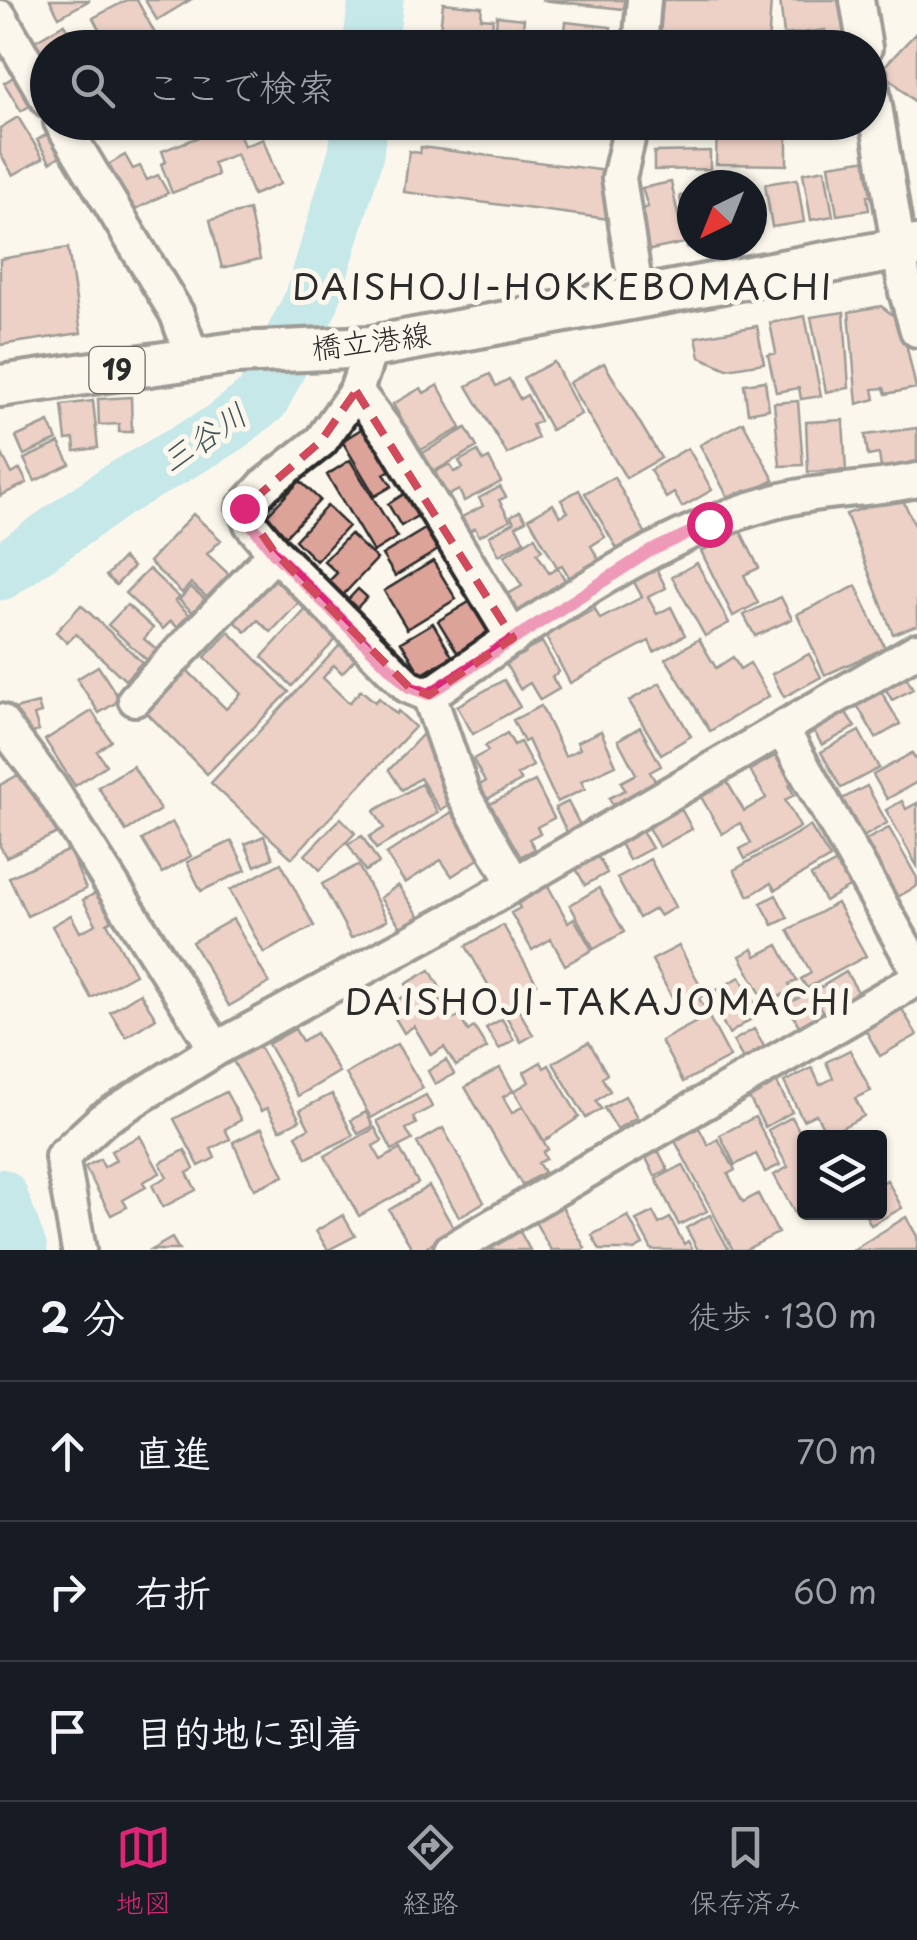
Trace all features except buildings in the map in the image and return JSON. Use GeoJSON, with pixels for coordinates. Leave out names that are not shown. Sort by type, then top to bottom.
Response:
{"type":"FeatureCollection","features":[{"type":"Feature","properties":{"kind":"main road","name":"橋立港線"},"geometry":{"type":"LineString","coordinates":[[0,386],[235,353],[358,348],[908,247]]}},
{"type":"Feature","properties":{"kind":"street"},"geometry":{"type":"LineString","coordinates":[[642,30],[644,0]]}},
{"type":"Feature","properties":{"kind":"street"},"geometry":{"type":"LineString","coordinates":[[856,0],[862,30]]}},
{"type":"Feature","properties":{"kind":"street"},"geometry":{"type":"LineString","coordinates":[[0,17],[10,59],[30,81]]}},
{"type":"Feature","properties":{"kind":"street"},"geometry":{"type":"LineString","coordinates":[[72,140],[177,314],[193,359]]}},
{"type":"Feature","properties":{"kind":"street"},"geometry":{"type":"LineString","coordinates":[[628,140],[619,178],[636,297]]}},
{"type":"Feature","properties":{"kind":"street"},"geometry":{"type":"LineString","coordinates":[[884,140],[908,247],[906,292],[917,330]]}},
{"type":"Feature","properties":{"kind":"street"},"geometry":{"type":"LineString","coordinates":[[358,348],[356,391],[321,441],[265,485],[244,508],[251,524],[275,554],[409,687],[429,694]]}},
{"type":"Feature","properties":{"kind":"street"},"geometry":{"type":"LineString","coordinates":[[356,391],[393,440],[512,638]]}},
{"type":"Feature","properties":{"kind":"street"},"geometry":{"type":"LineString","coordinates":[[429,694],[650,551],[709,524],[765,504],[818,492],[882,488],[917,480]]}},
{"type":"Feature","properties":{"kind":"street"},"geometry":{"type":"LineString","coordinates":[[135,700],[275,554]]}},
{"type":"Feature","properties":{"kind":"street"},"geometry":{"type":"LineString","coordinates":[[79,1250],[62,1157],[102,1120],[216,1049],[783,731],[917,650]]}},
{"type":"Feature","properties":{"kind":"street"},"geometry":{"type":"LineString","coordinates":[[429,694],[464,796],[514,883]]}},
{"type":"Feature","properties":{"kind":"street"},"geometry":{"type":"LineString","coordinates":[[0,721],[50,787],[216,1049]]}},
{"type":"Feature","properties":{"kind":"street"},"geometry":{"type":"LineString","coordinates":[[464,1247],[915,962],[783,731]]}},
{"type":"Feature","properties":{"kind":"highlighted area"},"geometry":{"type":"Polygon","coordinates":[[[356,391],[513,638],[429,695],[409,687],[275,553],[244,508],[321,441],[356,391]]]}},
{"type":"Feature","properties":{"kind":"waterway","name":"三谷川"},"geometry":{"type":"LineString","coordinates":[[372,30],[376,0]]}},
{"type":"Feature","properties":{"kind":"waterway","name":"三谷川"},"geometry":{"type":"LineString","coordinates":[[0,573],[116,491],[222,430],[262,399],[312,300],[358,140]]}},
{"type":"Feature","properties":{"kind":"waterway","name":"三谷川"},"geometry":{"type":"LineString","coordinates":[[0,1196],[20,1250]]}},
{"type":"Feature","properties":{"kind":"district","name":"DAISHOJI-HOKKEBOMACHI"},"geometry":{"type":"Point","coordinates":[563,288]}},
{"type":"Feature","properties":{"kind":"district","name":"DAISHOJI-TAKAJOMACHI"},"geometry":{"type":"Point","coordinates":[599,1003]}},
{"type":"Feature","properties":{"kind":"route"},"geometry":{"type":"LineString","coordinates":[[244,508],[251,524],[275,554],[409,687],[429,694],[650,551],[709,524]]}}]}
